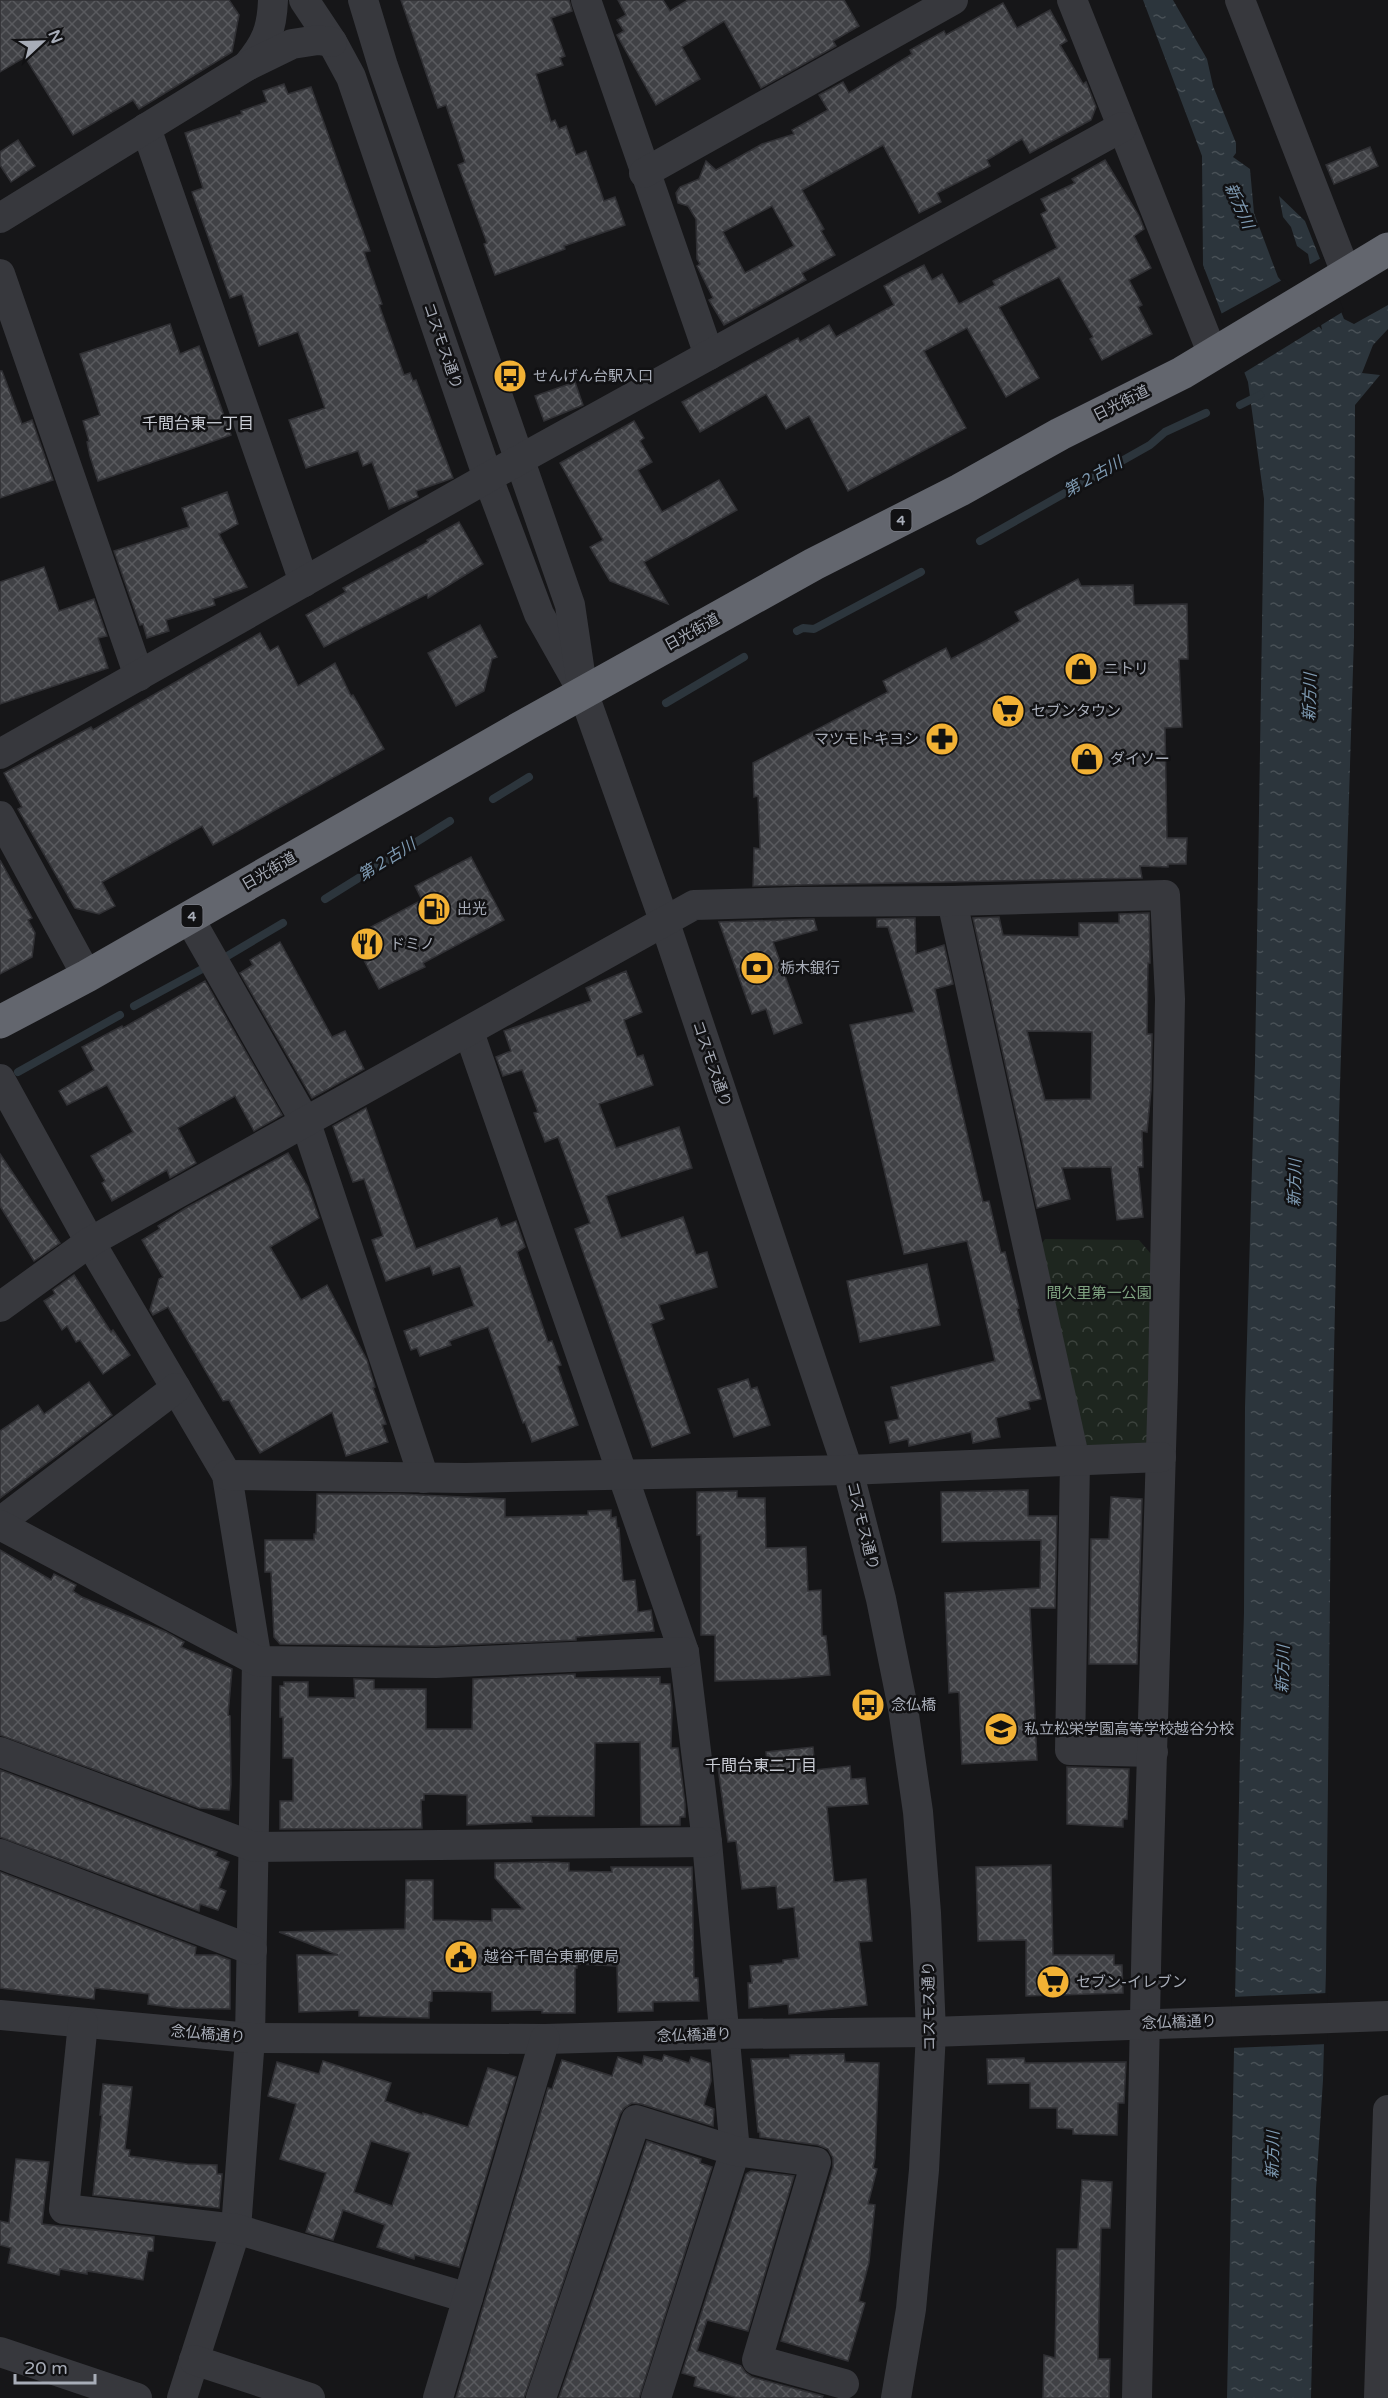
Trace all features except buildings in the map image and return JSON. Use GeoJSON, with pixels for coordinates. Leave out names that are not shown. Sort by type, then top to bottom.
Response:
{"type":"FeatureCollection","features":[{"type":"Feature","properties":{"kind":"highway","name":"日光街道"},"geometry":{"type":"LineString","coordinates":[[0,1022],[87,976],[814,564],[960,490],[1060,434],[1182,373],[1388,249]]}},
{"type":"Feature","properties":{"kind":"street"},"geometry":{"type":"LineString","coordinates":[[247,66],[266,40],[271,23],[273,0]]}},
{"type":"Feature","properties":{"kind":"street","name":"コスモス通り"},"geometry":{"type":"LineString","coordinates":[[304,0],[332,42],[351,77],[488,478],[539,614],[583,693],[664,920],[848,1470],[883,1610],[903,1708],[916,1801],[926,1912],[931,2032],[923,2181],[911,2309],[896,2398]]}},
{"type":"Feature","properties":{"kind":"street","name":"コスモス通り"},"geometry":{"type":"LineString","coordinates":[[363,0],[383,66],[570,605],[583,693]]}},
{"type":"Feature","properties":{"kind":"street"},"geometry":{"type":"LineString","coordinates":[[586,0],[644,173],[709,355]]}},
{"type":"Feature","properties":{"kind":"street"},"geometry":{"type":"LineString","coordinates":[[644,173],[953,0]]}},
{"type":"Feature","properties":{"kind":"street"},"geometry":{"type":"LineString","coordinates":[[1072,0],[1122,127],[1217,352]]}},
{"type":"Feature","properties":{"kind":"street"},"geometry":{"type":"LineString","coordinates":[[1240,0],[1342,276]]}},
{"type":"Feature","properties":{"kind":"street"},"geometry":{"type":"LineString","coordinates":[[0,218],[247,66],[292,44],[318,40],[332,42]]}},
{"type":"Feature","properties":{"kind":"street"},"geometry":{"type":"LineString","coordinates":[[0,754],[519,460],[1122,127]]}},
{"type":"Feature","properties":{"kind":"street"},"geometry":{"type":"LineString","coordinates":[[146,128],[304,582]]}},
{"type":"Feature","properties":{"kind":"street"},"geometry":{"type":"LineString","coordinates":[[0,274],[139,676]]}},
{"type":"Feature","properties":{"kind":"street"},"geometry":{"type":"LineString","coordinates":[[0,816],[87,976]]}},
{"type":"Feature","properties":{"kind":"street"},"geometry":{"type":"LineString","coordinates":[[0,1306],[90,1242],[694,905],[1166,895],[1170,999],[1161,1457],[1137,2398]]}},
{"type":"Feature","properties":{"kind":"street"},"geometry":{"type":"LineString","coordinates":[[952,901],[1076,1461],[1070,1750],[1153,1752]]}},
{"type":"Feature","properties":{"kind":"street"},"geometry":{"type":"LineString","coordinates":[[189,918],[306,1123],[424,1479]]}},
{"type":"Feature","properties":{"kind":"street"},"geometry":{"type":"LineString","coordinates":[[469,1032],[684,1652],[707,1842],[735,2151],[656,2398]]}},
{"type":"Feature","properties":{"kind":"street"},"geometry":{"type":"LineString","coordinates":[[0,1079],[90,1242],[227,1475],[257,1661],[250,2038],[236,2229],[182,2398]]}},
{"type":"Feature","properties":{"kind":"street"},"geometry":{"type":"LineString","coordinates":[[176,1388],[0,1523],[257,1661],[436,1664],[684,1652]]}},
{"type":"Feature","properties":{"kind":"street"},"geometry":{"type":"LineString","coordinates":[[227,1475],[424,1479],[848,1470],[1161,1457]]}},
{"type":"Feature","properties":{"kind":"street"},"geometry":{"type":"LineString","coordinates":[[0,1752],[255,1847],[707,1842]]}},
{"type":"Feature","properties":{"kind":"street"},"geometry":{"type":"LineString","coordinates":[[0,1854],[252,1950]]}},
{"type":"Feature","properties":{"kind":"street","name":"念仏橋通り"},"geometry":{"type":"LineString","coordinates":[[0,2015],[250,2038],[545,2039],[931,2032],[1378,2017]]}},
{"type":"Feature","properties":{"kind":"street"},"geometry":{"type":"LineString","coordinates":[[83,2023],[64,2209],[236,2229],[468,2298]]}},
{"type":"Feature","properties":{"kind":"street"},"geometry":{"type":"LineString","coordinates":[[438,2398],[545,2039]]}},
{"type":"Feature","properties":{"kind":"street"},"geometry":{"type":"LineString","coordinates":[[541,2398],[636,2120],[735,2151],[816,2162],[757,2360],[844,2384]]}},
{"type":"Feature","properties":{"kind":"street"},"geometry":{"type":"LineString","coordinates":[[1379,2398],[1388,2126]]}},
{"type":"Feature","properties":{"kind":"street"},"geometry":{"type":"LineString","coordinates":[[0,2352],[137,2398]]}},
{"type":"Feature","properties":{"kind":"street"},"geometry":{"type":"LineString","coordinates":[[194,2360],[310,2398]]}},
{"type":"Feature","properties":{"kind":"green space","name":"間久里第一公園"},"geometry":{"type":"Polygon","coordinates":[[[1045,1239],[1139,1240],[1152,1255],[1148,1445],[1082,1445],[1035,1253],[1045,1239]]]}},
{"type":"Feature","properties":{"kind":"water","name":"新方川"},"geometry":{"type":"Polygon","coordinates":[[[1143,0],[1173,0],[1207,59],[1213,86],[1236,143],[1236,153],[1233,157],[1250,169],[1254,213],[1278,277],[1322,330],[1308,254],[1297,246],[1291,227],[1283,217],[1279,196],[1305,221],[1344,319],[1354,324],[1388,305],[1388,329],[1373,345],[1362,373],[1380,375],[1355,405],[1354,637],[1339,1118],[1331,1496],[1326,1970],[1323,2080],[1316,2189],[1311,2398],[1227,2398],[1244,1613],[1245,1408],[1255,1064],[1264,499],[1248,382],[1203,265],[1202,156],[1143,0]]]}},
{"type":"Feature","properties":{"kind":"pier"},"geometry":{"type":"Polygon","coordinates":[[[1323,257],[1344,311],[1242,374],[1219,315],[1284,279],[1317,321],[1307,266],[1323,257]]]}},
{"type":"Feature","properties":{"kind":"pier"},"geometry":{"type":"Polygon","coordinates":[[[1328,1993],[1327,2044],[1231,2048],[1232,1997],[1328,1993]]]}},
{"type":"Feature","properties":{"kind":"waterway"},"geometry":{"type":"LineString","coordinates":[[1240,405],[1260,395]]}},
{"type":"Feature","properties":{"kind":"waterway","name":"第２古川"},"geometry":{"type":"LineString","coordinates":[[980,541],[1150,445],[1165,432],[1206,413]]}},
{"type":"Feature","properties":{"kind":"waterway","name":"第２古川"},"geometry":{"type":"LineString","coordinates":[[797,631],[803,628],[814,629],[921,572]]}},
{"type":"Feature","properties":{"kind":"waterway","name":"第２古川"},"geometry":{"type":"LineString","coordinates":[[666,703],[744,657]]}},
{"type":"Feature","properties":{"kind":"waterway","name":"第２古川"},"geometry":{"type":"LineString","coordinates":[[493,799],[529,777]]}},
{"type":"Feature","properties":{"kind":"waterway","name":"第２古川"},"geometry":{"type":"LineString","coordinates":[[325,899],[450,821]]}},
{"type":"Feature","properties":{"kind":"waterway","name":"第２古川"},"geometry":{"type":"LineString","coordinates":[[224,958],[283,923]]}},
{"type":"Feature","properties":{"kind":"waterway","name":"第２古川"},"geometry":{"type":"LineString","coordinates":[[134,1006],[204,968]]}},
{"type":"Feature","properties":{"kind":"waterway","name":"第２古川"},"geometry":{"type":"LineString","coordinates":[[18,1072],[120,1015]]}},
{"type":"Feature","properties":{"kind":"place","name":"せんげん台駅入口"},"geometry":{"type":"Point","coordinates":[510,376]}},
{"type":"Feature","properties":{"kind":"place","name":"ニトリ"},"geometry":{"type":"Point","coordinates":[1081,669]}},
{"type":"Feature","properties":{"kind":"place","name":"セブンタウン"},"geometry":{"type":"Point","coordinates":[1008,711]}},
{"type":"Feature","properties":{"kind":"place","name":"マツモトキヨシ"},"geometry":{"type":"Point","coordinates":[942,739]}},
{"type":"Feature","properties":{"kind":"place","name":"ダイソー"},"geometry":{"type":"Point","coordinates":[1087,759]}},
{"type":"Feature","properties":{"kind":"place","name":"出光"},"geometry":{"type":"Point","coordinates":[434,909]}},
{"type":"Feature","properties":{"kind":"place","name":"ドミノ"},"geometry":{"type":"Point","coordinates":[367,944]}},
{"type":"Feature","properties":{"kind":"place","name":"栃木銀行"},"geometry":{"type":"Point","coordinates":[757,968]}},
{"type":"Feature","properties":{"kind":"place","name":"念仏橋"},"geometry":{"type":"Point","coordinates":[868,1705]}},
{"type":"Feature","properties":{"kind":"place","name":"私立松栄学園高等学校越谷分校"},"geometry":{"type":"Point","coordinates":[1001,1729]}},
{"type":"Feature","properties":{"kind":"place","name":"越谷千間台東郵便局"},"geometry":{"type":"Point","coordinates":[461,1957]}},
{"type":"Feature","properties":{"kind":"place","name":"セブン-イレブン"},"geometry":{"type":"Point","coordinates":[1053,1982]}},
{"type":"Feature","properties":{"kind":"district","name":"千間台東一丁目"},"geometry":{"type":"Point","coordinates":[198,424]}},
{"type":"Feature","properties":{"kind":"district","name":"千間台東二丁目"},"geometry":{"type":"Point","coordinates":[761,1766]}}]}
